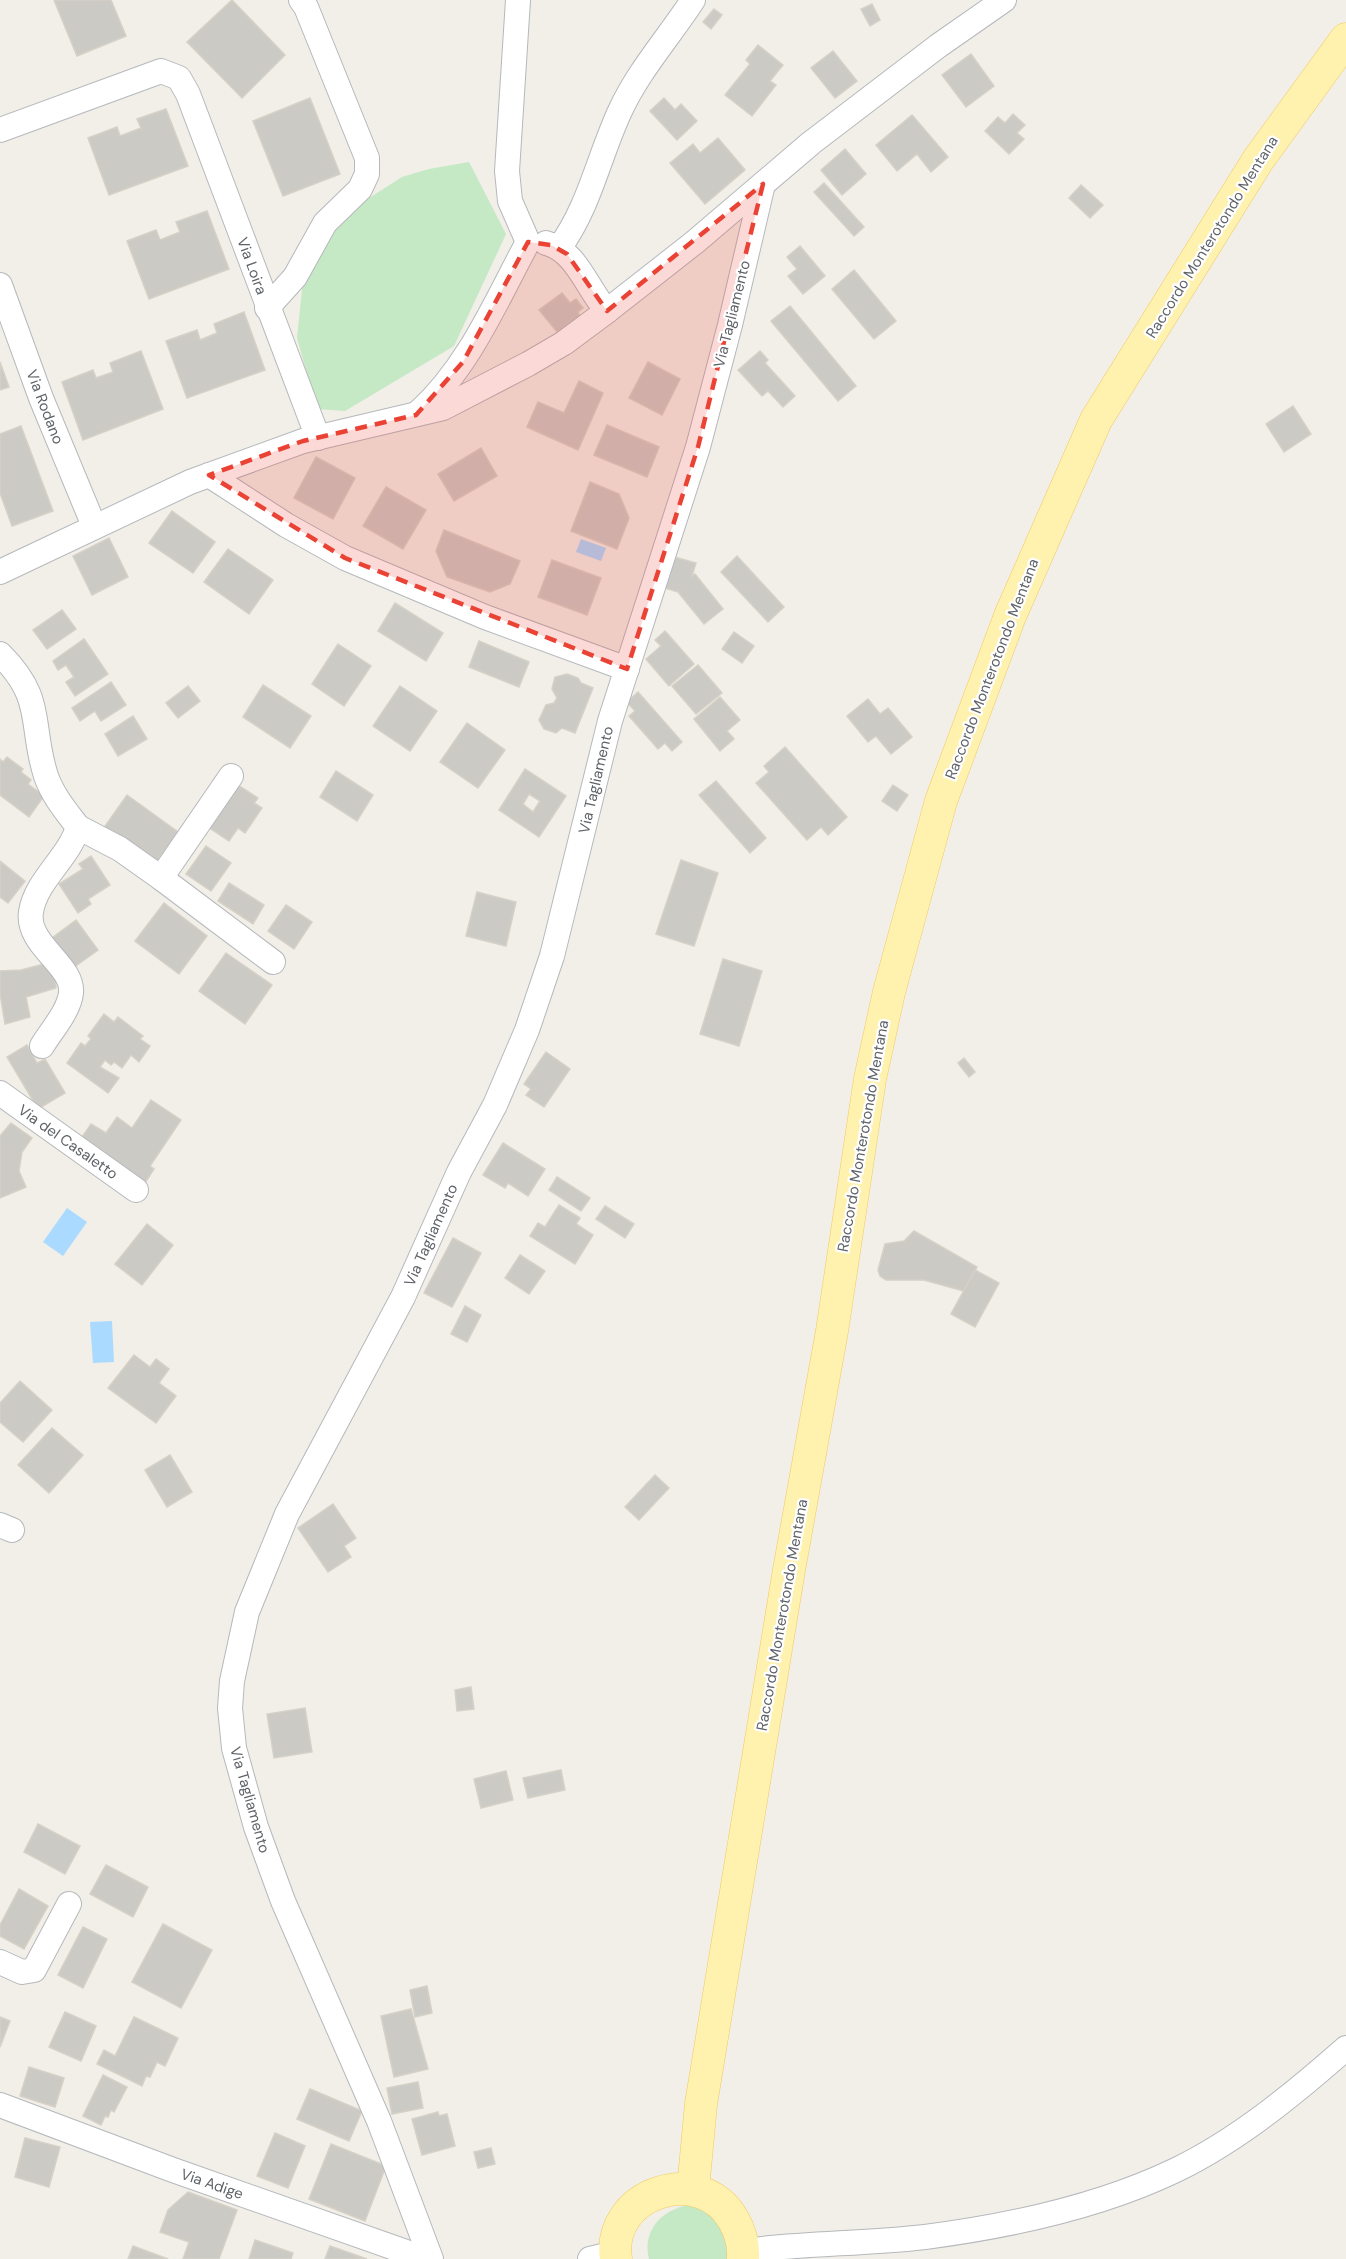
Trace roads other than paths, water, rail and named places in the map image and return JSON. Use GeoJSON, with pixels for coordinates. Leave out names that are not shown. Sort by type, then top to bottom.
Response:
{"type":"FeatureCollection","features":[{"type":"Feature","properties":{"kind":"main road","name":"Raccordo Monterotondo Mentana"},"geometry":{"type":"LineString","coordinates":[[693,2189],[701,2104],[789,1570],[832,1331],[868,1089],[884,1013],[933,826],[1010,616],[1096,420],[1258,160],[1346,39]]}},
{"type":"Feature","properties":{"kind":"main road"},"geometry":{"type":"LineString","coordinates":[[607,2257],[625,2216],[638,2202],[655,2192],[674,2188],[693,2189],[713,2197],[729,2211],[740,2230],[743,2255]]}},
{"type":"Feature","properties":{"kind":"street"},"geometry":{"type":"LineString","coordinates":[[267,308],[281,296],[295,277],[325,223],[360,189],[367,174],[367,158],[301,0]]}},
{"type":"Feature","properties":{"kind":"street"},"geometry":{"type":"LineString","coordinates":[[518,0],[507,171],[512,207],[528,242]]}},
{"type":"Feature","properties":{"kind":"street"},"geometry":{"type":"LineString","coordinates":[[559,249],[580,212],[602,153],[635,82],[693,0]]}},
{"type":"Feature","properties":{"kind":"street"},"geometry":{"type":"LineString","coordinates":[[0,572],[144,502],[209,475],[318,438],[443,408],[528,364],[564,343],[695,242],[811,143],[910,67],[1004,0]]}},
{"type":"Feature","properties":{"kind":"street","name":"Via Loira"},"geometry":{"type":"LineString","coordinates":[[0,130],[161,70],[179,78],[188,94],[318,438]]}},
{"type":"Feature","properties":{"kind":"street","name":"Via Tagliamento"},"geometry":{"type":"LineString","coordinates":[[430,2259],[379,2121],[283,1900],[256,1827],[234,1748],[230,1708],[232,1681],[247,1612],[287,1514],[403,1297],[459,1172],[495,1105],[527,1030],[552,956],[610,721],[698,447],[763,184]]}},
{"type":"Feature","properties":{"kind":"street"},"geometry":{"type":"LineString","coordinates":[[528,242],[543,243],[559,249],[573,261],[607,310]]}},
{"type":"Feature","properties":{"kind":"street"},"geometry":{"type":"LineString","coordinates":[[416,415],[446,385],[463,362],[528,242]]}},
{"type":"Feature","properties":{"kind":"street","name":"Via Rodano"},"geometry":{"type":"LineString","coordinates":[[0,285],[41,399],[94,526]]}},
{"type":"Feature","properties":{"kind":"street"},"geometry":{"type":"LineString","coordinates":[[209,475],[286,525],[360,566],[485,617],[627,669]]}},
{"type":"Feature","properties":{"kind":"street"},"geometry":{"type":"LineString","coordinates":[[0,654],[28,691],[46,776],[58,800],[78,827],[120,849],[273,962]]}},
{"type":"Feature","properties":{"kind":"street"},"geometry":{"type":"LineString","coordinates":[[161,878],[231,776]]}},
{"type":"Feature","properties":{"kind":"street"},"geometry":{"type":"LineString","coordinates":[[42,1046],[67,1005],[71,988],[65,974],[36,936],[31,914],[39,892],[71,846],[78,827]]}},
{"type":"Feature","properties":{"kind":"street","name":"Via del Casaletto"},"geometry":{"type":"LineString","coordinates":[[0,1094],[136,1190]]}},
{"type":"Feature","properties":{"kind":"street"},"geometry":{"type":"LineString","coordinates":[[0,1962],[22,1972],[34,1970],[69,1904]]}},
{"type":"Feature","properties":{"kind":"street"},"geometry":{"type":"LineString","coordinates":[[743,2255],[784,2246],[883,2241],[957,2232],[1022,2219],[1107,2197],[1177,2169],[1217,2146],[1268,2111],[1346,2048]]}},
{"type":"Feature","properties":{"kind":"street","name":"Via Adige"},"geometry":{"type":"LineString","coordinates":[[0,2105],[173,2170],[426,2259]]}},
{"type":"Feature","properties":{"kind":"water"},"geometry":{"type":"Polygon","coordinates":[[[581,539],[606,548],[601,561],[576,552],[581,539]]]}},
{"type":"Feature","properties":{"kind":"water"},"geometry":{"type":"Polygon","coordinates":[[[67,1208],[87,1222],[63,1256],[43,1242],[67,1208]]]}},
{"type":"Feature","properties":{"kind":"water"},"geometry":{"type":"Polygon","coordinates":[[[112,1321],[114,1362],[93,1363],[90,1322],[112,1321]]]}}]}
